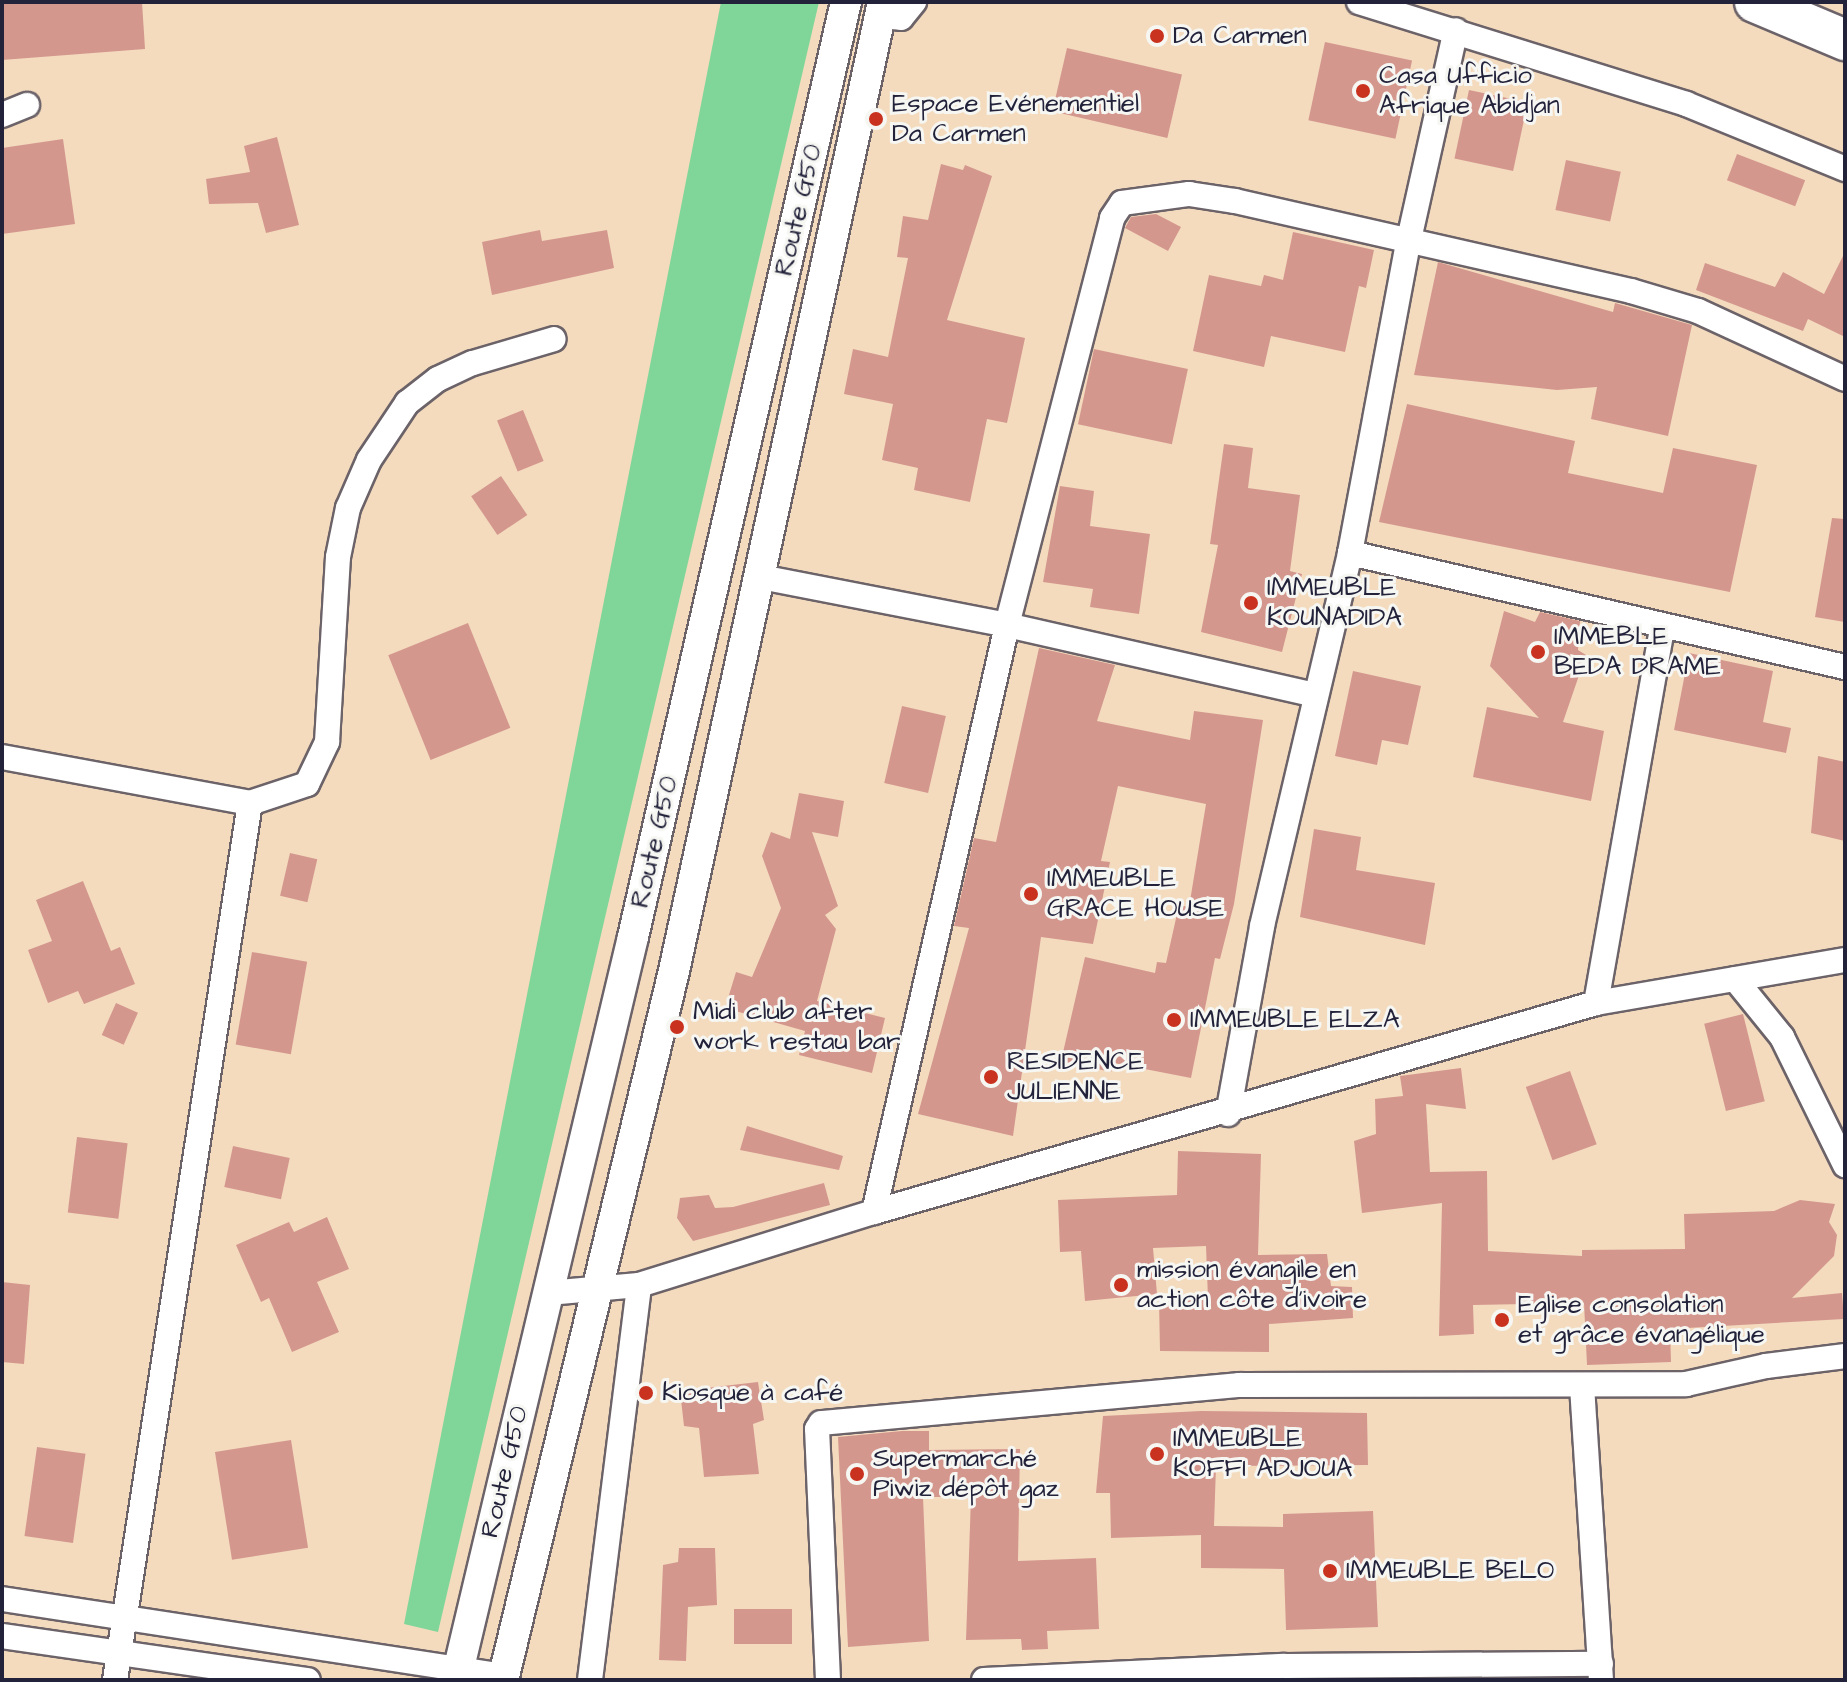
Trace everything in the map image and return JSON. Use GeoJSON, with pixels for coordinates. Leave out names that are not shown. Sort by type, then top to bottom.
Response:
{"type":"FeatureCollection","features":[{"type":"Feature","properties":{"kind":"highway"},"geometry":{"type":"LineString","coordinates":[[1755,2],[1845,40]]}},
{"type":"Feature","properties":{"kind":"street","name":"Route G50"},"geometry":{"type":"LineString","coordinates":[[457,1675],[846,2]]}},
{"type":"Feature","properties":{"kind":"street"},"geometry":{"type":"LineString","coordinates":[[881,9],[901,18],[914,2]]}},
{"type":"Feature","properties":{"kind":"street"},"geometry":{"type":"LineString","coordinates":[[1359,2],[1686,104],[1845,169]]}},
{"type":"Feature","properties":{"kind":"street","name":"Route G50"},"geometry":{"type":"LineString","coordinates":[[503,1678],[596,1292],[761,577],[881,9]]}},
{"type":"Feature","properties":{"kind":"street"},"geometry":{"type":"LineString","coordinates":[[1228,1114],[1262,926],[1350,553],[1408,244],[1456,30]]}},
{"type":"Feature","properties":{"kind":"street"},"geometry":{"type":"LineString","coordinates":[[2,115],[27,105]]}},
{"type":"Feature","properties":{"kind":"street"},"geometry":{"type":"LineString","coordinates":[[874,1212],[1007,625],[1112,218],[1122,203],[1189,194],[1631,291],[1698,311],[1845,379]]}},
{"type":"Feature","properties":{"kind":"street"},"geometry":{"type":"LineString","coordinates":[[2,757],[250,803],[307,784],[319,767],[327,742],[338,557],[348,508],[385,431],[407,403],[438,379],[473,363],[554,339]]}},
{"type":"Feature","properties":{"kind":"street"},"geometry":{"type":"LineString","coordinates":[[1350,553],[1662,628],[1845,667]]}},
{"type":"Feature","properties":{"kind":"street"},"geometry":{"type":"LineString","coordinates":[[761,577],[1007,625],[1315,695]]}},
{"type":"Feature","properties":{"kind":"street"},"geometry":{"type":"LineString","coordinates":[[1596,1003],[1662,628]]}},
{"type":"Feature","properties":{"kind":"street"},"geometry":{"type":"LineString","coordinates":[[115,1680],[122,1618],[250,803]]}},
{"type":"Feature","properties":{"kind":"street"},"geometry":{"type":"LineString","coordinates":[[548,1293],[596,1292],[639,1285],[874,1212],[1228,1114],[1596,1003],[1845,960]]}},
{"type":"Feature","properties":{"kind":"street"},"geometry":{"type":"LineString","coordinates":[[1735,979],[1782,1037],[1845,1165]]}},
{"type":"Feature","properties":{"kind":"street"},"geometry":{"type":"LineString","coordinates":[[590,1680],[639,1285]]}},
{"type":"Feature","properties":{"kind":"street"},"geometry":{"type":"LineString","coordinates":[[828,1680],[817,1429],[821,1423],[1239,1385],[1686,1384],[1766,1366],[1845,1356]]}},
{"type":"Feature","properties":{"kind":"street"},"geometry":{"type":"LineString","coordinates":[[984,1680],[1285,1666],[1601,1672],[1582,1386]]}},
{"type":"Feature","properties":{"kind":"street"},"geometry":{"type":"LineString","coordinates":[[2,1599],[457,1675],[503,1678]]}},
{"type":"Feature","properties":{"kind":"street"},"geometry":{"type":"LineString","coordinates":[[2,1636],[308,1680]]}},
{"type":"Feature","properties":{"kind":"green space"},"geometry":{"type":"Polygon","coordinates":[[[721,2],[819,2],[438,1632],[404,1624],[721,2]]]}},
{"type":"Feature","properties":{"kind":"building"},"geometry":{"type":"Polygon","coordinates":[[[2,2],[142,2],[145,49],[2,60],[2,2]]]}},
{"type":"Feature","properties":{"kind":"building"},"geometry":{"type":"Polygon","coordinates":[[[1325,42],[1412,61],[1395,139],[1308,120],[1325,42]]]}},
{"type":"Feature","properties":{"kind":"building"},"geometry":{"type":"Polygon","coordinates":[[[1067,48],[1182,75],[1167,138],[1052,111],[1067,48]]]}},
{"type":"Feature","properties":{"kind":"building"},"geometry":{"type":"Polygon","coordinates":[[[1469,90],[1528,102],[1513,171],[1454,158],[1469,90]]]}},
{"type":"Feature","properties":{"kind":"building"},"geometry":{"type":"Polygon","coordinates":[[[277,137],[299,225],[266,233],[258,203],[209,204],[206,179],[250,172],[244,146],[277,137]]]}},
{"type":"Feature","properties":{"kind":"building"},"geometry":{"type":"Polygon","coordinates":[[[63,139],[75,224],[2,234],[2,148],[63,139]]]}},
{"type":"Feature","properties":{"kind":"building"},"geometry":{"type":"Polygon","coordinates":[[[1737,154],[1805,180],[1795,206],[1727,180],[1737,154]]]}},
{"type":"Feature","properties":{"kind":"building"},"geometry":{"type":"Polygon","coordinates":[[[1566,160],[1621,172],[1610,222],[1555,210],[1566,160]]]}},
{"type":"Feature","properties":{"kind":"building"},"geometry":{"type":"Polygon","coordinates":[[[941,164],[963,170],[965,165],[992,176],[947,320],[1025,338],[1007,423],[987,419],[970,502],[914,490],[918,468],[882,460],[893,404],[844,394],[853,349],[888,357],[908,258],[897,257],[903,216],[928,220],[941,164]]]}},
{"type":"Feature","properties":{"kind":"building"},"geometry":{"type":"Polygon","coordinates":[[[1156,214],[1181,227],[1168,251],[1125,228],[1131,217],[1156,214]]]}},
{"type":"Feature","properties":{"kind":"building"},"geometry":{"type":"Polygon","coordinates":[[[540,230],[542,241],[607,230],[614,268],[492,295],[482,242],[540,230]]]}},
{"type":"Feature","properties":{"kind":"building"},"geometry":{"type":"Polygon","coordinates":[[[1293,232],[1374,250],[1366,288],[1359,286],[1345,352],[1271,336],[1264,367],[1193,351],[1209,275],[1261,286],[1264,275],[1283,280],[1293,232]]]}},
{"type":"Feature","properties":{"kind":"building"},"geometry":{"type":"Polygon","coordinates":[[[1845,252],[1845,337],[1808,319],[1803,331],[1696,290],[1705,263],[1775,287],[1783,272],[1824,294],[1845,252]]]}},
{"type":"Feature","properties":{"kind":"building"},"geometry":{"type":"Polygon","coordinates":[[[1438,262],[1613,312],[1615,303],[1692,325],[1668,436],[1591,419],[1597,387],[1557,390],[1414,375],[1438,262]]]}},
{"type":"Feature","properties":{"kind":"building"},"geometry":{"type":"Polygon","coordinates":[[[1094,349],[1188,369],[1172,444],[1078,424],[1094,349]]]}},
{"type":"Feature","properties":{"kind":"building"},"geometry":{"type":"Polygon","coordinates":[[[1407,404],[1575,441],[1568,473],[1663,493],[1673,448],[1757,465],[1730,592],[1379,522],[1407,404]]]}},
{"type":"Feature","properties":{"kind":"building"},"geometry":{"type":"Polygon","coordinates":[[[523,410],[544,461],[518,471],[497,420],[523,410]]]}},
{"type":"Feature","properties":{"kind":"building"},"geometry":{"type":"Polygon","coordinates":[[[1224,444],[1253,448],[1248,488],[1300,495],[1290,571],[1302,574],[1282,652],[1201,632],[1218,545],[1210,544],[1224,444]]]}},
{"type":"Feature","properties":{"kind":"building"},"geometry":{"type":"Polygon","coordinates":[[[501,476],[527,515],[497,535],[471,496],[501,476]]]}},
{"type":"Feature","properties":{"kind":"building"},"geometry":{"type":"Polygon","coordinates":[[[1060,486],[1094,491],[1090,526],[1150,534],[1139,614],[1090,607],[1093,589],[1043,582],[1060,486]]]}},
{"type":"Feature","properties":{"kind":"building"},"geometry":{"type":"Polygon","coordinates":[[[1832,518],[1845,519],[1845,622],[1815,617],[1832,518]]]}},
{"type":"Feature","properties":{"kind":"building"},"geometry":{"type":"Polygon","coordinates":[[[1504,611],[1535,622],[1540,612],[1580,621],[1578,650],[1586,655],[1563,722],[1604,731],[1591,801],[1473,777],[1487,707],[1539,718],[1490,666],[1504,611]]]}},
{"type":"Feature","properties":{"kind":"building"},"geometry":{"type":"Polygon","coordinates":[[[468,623],[510,728],[431,760],[388,655],[468,623]]]}},
{"type":"Feature","properties":{"kind":"building"},"geometry":{"type":"Polygon","coordinates":[[[1039,648],[1115,665],[1097,721],[1190,740],[1194,711],[1263,720],[1234,904],[1220,959],[1215,958],[1191,1078],[1114,1063],[1111,1072],[1061,1061],[1085,957],[1155,973],[1157,962],[1166,963],[1179,905],[1189,907],[1206,804],[1118,786],[1101,861],[1110,862],[1093,944],[1041,937],[1013,1136],[918,1114],[969,928],[954,926],[974,838],[996,842],[1039,648]]]}},
{"type":"Feature","properties":{"kind":"building"},"geometry":{"type":"Polygon","coordinates":[[[1689,653],[1773,671],[1763,722],[1791,728],[1786,753],[1674,730],[1689,653]]]}},
{"type":"Feature","properties":{"kind":"building"},"geometry":{"type":"Polygon","coordinates":[[[1353,671],[1421,686],[1408,745],[1382,740],[1377,765],[1335,756],[1353,671]]]}},
{"type":"Feature","properties":{"kind":"building"},"geometry":{"type":"Polygon","coordinates":[[[902,706],[946,716],[928,793],[884,783],[902,706]]]}},
{"type":"Feature","properties":{"kind":"building"},"geometry":{"type":"Polygon","coordinates":[[[1818,756],[1845,762],[1845,841],[1811,833],[1818,756]]]}},
{"type":"Feature","properties":{"kind":"building"},"geometry":{"type":"Polygon","coordinates":[[[799,793],[844,801],[838,837],[812,832],[838,906],[825,915],[836,929],[817,1001],[885,1018],[872,1073],[799,1055],[805,1031],[725,1008],[736,972],[752,977],[781,908],[762,856],[771,832],[790,839],[799,793]]]}},
{"type":"Feature","properties":{"kind":"building"},"geometry":{"type":"Polygon","coordinates":[[[1314,829],[1361,837],[1356,870],[1435,883],[1425,945],[1300,917],[1314,829]]]}},
{"type":"Feature","properties":{"kind":"building"},"geometry":{"type":"Polygon","coordinates":[[[290,853],[317,859],[307,902],[280,896],[290,853]]]}},
{"type":"Feature","properties":{"kind":"building"},"geometry":{"type":"Polygon","coordinates":[[[83,881],[111,951],[120,947],[135,984],[84,1004],[78,991],[48,1003],[28,950],[52,941],[36,900],[83,881]]]}},
{"type":"Feature","properties":{"kind":"building"},"geometry":{"type":"Polygon","coordinates":[[[252,952],[307,962],[291,1054],[236,1045],[252,952]]]}},
{"type":"Feature","properties":{"kind":"building"},"geometry":{"type":"Polygon","coordinates":[[[116,1003],[138,1013],[124,1045],[102,1035],[116,1003]]]}},
{"type":"Feature","properties":{"kind":"building"},"geometry":{"type":"Polygon","coordinates":[[[1743,1014],[1765,1101],[1726,1111],[1704,1024],[1743,1014]]]}},
{"type":"Feature","properties":{"kind":"building"},"geometry":{"type":"Polygon","coordinates":[[[1461,1068],[1466,1109],[1426,1104],[1430,1172],[1487,1171],[1488,1251],[1582,1256],[1582,1250],[1685,1249],[1684,1214],[1774,1211],[1800,1200],[1835,1204],[1829,1222],[1837,1235],[1834,1256],[1792,1298],[1842,1293],[1844,1319],[1670,1329],[1671,1362],[1587,1365],[1584,1303],[1473,1305],[1474,1334],[1439,1336],[1442,1203],[1362,1213],[1354,1141],[1376,1134],[1375,1099],[1403,1096],[1400,1076],[1461,1068]]]}},
{"type":"Feature","properties":{"kind":"building"},"geometry":{"type":"Polygon","coordinates":[[[1570,1071],[1597,1144],[1553,1160],[1526,1087],[1570,1071]]]}},
{"type":"Feature","properties":{"kind":"building"},"geometry":{"type":"Polygon","coordinates":[[[747,1126],[843,1156],[839,1170],[740,1150],[747,1126]]]}},
{"type":"Feature","properties":{"kind":"building"},"geometry":{"type":"Polygon","coordinates":[[[77,1137],[128,1143],[118,1219],[68,1212],[77,1137]]]}},
{"type":"Feature","properties":{"kind":"building"},"geometry":{"type":"Polygon","coordinates":[[[233,1146],[290,1158],[281,1199],[224,1187],[233,1146]]]}},
{"type":"Feature","properties":{"kind":"building"},"geometry":{"type":"Polygon","coordinates":[[[1178,1151],[1261,1154],[1258,1255],[1327,1254],[1331,1286],[1352,1287],[1353,1318],[1269,1324],[1269,1352],[1160,1351],[1159,1301],[1208,1299],[1206,1246],[1153,1248],[1157,1294],[1085,1301],[1081,1251],[1060,1252],[1058,1200],[1177,1195],[1178,1151]]]}},
{"type":"Feature","properties":{"kind":"building"},"geometry":{"type":"Polygon","coordinates":[[[824,1183],[830,1205],[693,1241],[677,1218],[680,1198],[709,1195],[715,1208],[733,1207],[824,1183]]]}},
{"type":"Feature","properties":{"kind":"building"},"geometry":{"type":"Polygon","coordinates":[[[327,1217],[349,1269],[317,1282],[339,1332],[292,1352],[269,1298],[261,1302],[236,1245],[289,1222],[294,1232],[327,1217]]]}},
{"type":"Feature","properties":{"kind":"building"},"geometry":{"type":"Polygon","coordinates":[[[2,1282],[30,1285],[24,1364],[2,1362],[2,1282]]]}},
{"type":"Feature","properties":{"kind":"building"},"geometry":{"type":"Polygon","coordinates":[[[758,1382],[764,1420],[753,1424],[759,1474],[704,1477],[699,1428],[684,1426],[680,1391],[758,1382]]]}},
{"type":"Feature","properties":{"kind":"building"},"geometry":{"type":"Polygon","coordinates":[[[1201,1411],[1367,1413],[1368,1465],[1216,1466],[1214,1526],[1283,1527],[1283,1514],[1373,1511],[1378,1627],[1286,1630],[1284,1569],[1201,1568],[1201,1535],[1111,1538],[1110,1493],[1096,1493],[1103,1416],[1201,1411]]]}},
{"type":"Feature","properties":{"kind":"building"},"geometry":{"type":"Polygon","coordinates":[[[929,1431],[929,1450],[1020,1449],[1018,1561],[1096,1558],[1099,1629],[1047,1631],[1048,1649],[1022,1650],[1021,1639],[966,1640],[971,1497],[923,1497],[929,1641],[848,1647],[838,1437],[929,1431]]]}},
{"type":"Feature","properties":{"kind":"building"},"geometry":{"type":"Polygon","coordinates":[[[291,1440],[308,1548],[232,1560],[215,1452],[291,1440]]]}},
{"type":"Feature","properties":{"kind":"building"},"geometry":{"type":"Polygon","coordinates":[[[37,1447],[86,1454],[73,1543],[24,1536],[37,1447]]]}},
{"type":"Feature","properties":{"kind":"building"},"geometry":{"type":"Polygon","coordinates":[[[679,1548],[715,1548],[717,1605],[688,1607],[686,1661],[659,1660],[663,1565],[678,1562],[679,1548]]]}},
{"type":"Feature","properties":{"kind":"building"},"geometry":{"type":"Polygon","coordinates":[[[734,1609],[792,1609],[792,1644],[734,1644],[734,1609]]]}},
{"type":"Feature","properties":{"kind":"place","name":"Da Carmen"},"geometry":{"type":"Point","coordinates":[1157,36]}},
{"type":"Feature","properties":{"kind":"place","name":"Casa Ufficio Afrique Abidjan"},"geometry":{"type":"Point","coordinates":[1363,91]}},
{"type":"Feature","properties":{"kind":"place","name":"Espace Evénementiel Da Carmen"},"geometry":{"type":"Point","coordinates":[876,119]}},
{"type":"Feature","properties":{"kind":"place","name":"IMMEUBLE KOUNADIDA"},"geometry":{"type":"Point","coordinates":[1251,603]}},
{"type":"Feature","properties":{"kind":"place","name":"IMMEBLE BEDA DRAME"},"geometry":{"type":"Point","coordinates":[1538,652]}},
{"type":"Feature","properties":{"kind":"place","name":"IMMEUBLE GRACE HOUSE"},"geometry":{"type":"Point","coordinates":[1031,894]}},
{"type":"Feature","properties":{"kind":"place","name":"IMMEUBLE ELZA"},"geometry":{"type":"Point","coordinates":[1174,1020]}},
{"type":"Feature","properties":{"kind":"place","name":"Midi club after work restau bar"},"geometry":{"type":"Point","coordinates":[677,1027]}},
{"type":"Feature","properties":{"kind":"place","name":"RESIDENCE JULIENNE"},"geometry":{"type":"Point","coordinates":[991,1077]}},
{"type":"Feature","properties":{"kind":"place","name":"mission évangile en action côte d'ivoire"},"geometry":{"type":"Point","coordinates":[1121,1285]}},
{"type":"Feature","properties":{"kind":"place","name":"Eglise consolation et grâce évangélique"},"geometry":{"type":"Point","coordinates":[1502,1320]}},
{"type":"Feature","properties":{"kind":"place","name":"Kiosque à café"},"geometry":{"type":"Point","coordinates":[646,1393]}},
{"type":"Feature","properties":{"kind":"place","name":"IMMEUBLE KOFFI ADJOUA"},"geometry":{"type":"Point","coordinates":[1157,1454]}},
{"type":"Feature","properties":{"kind":"place","name":"Supermarché Piwiz dépôt gaz"},"geometry":{"type":"Point","coordinates":[857,1474]}},
{"type":"Feature","properties":{"kind":"place","name":"IMMEUBLE BELO"},"geometry":{"type":"Point","coordinates":[1330,1571]}}]}
